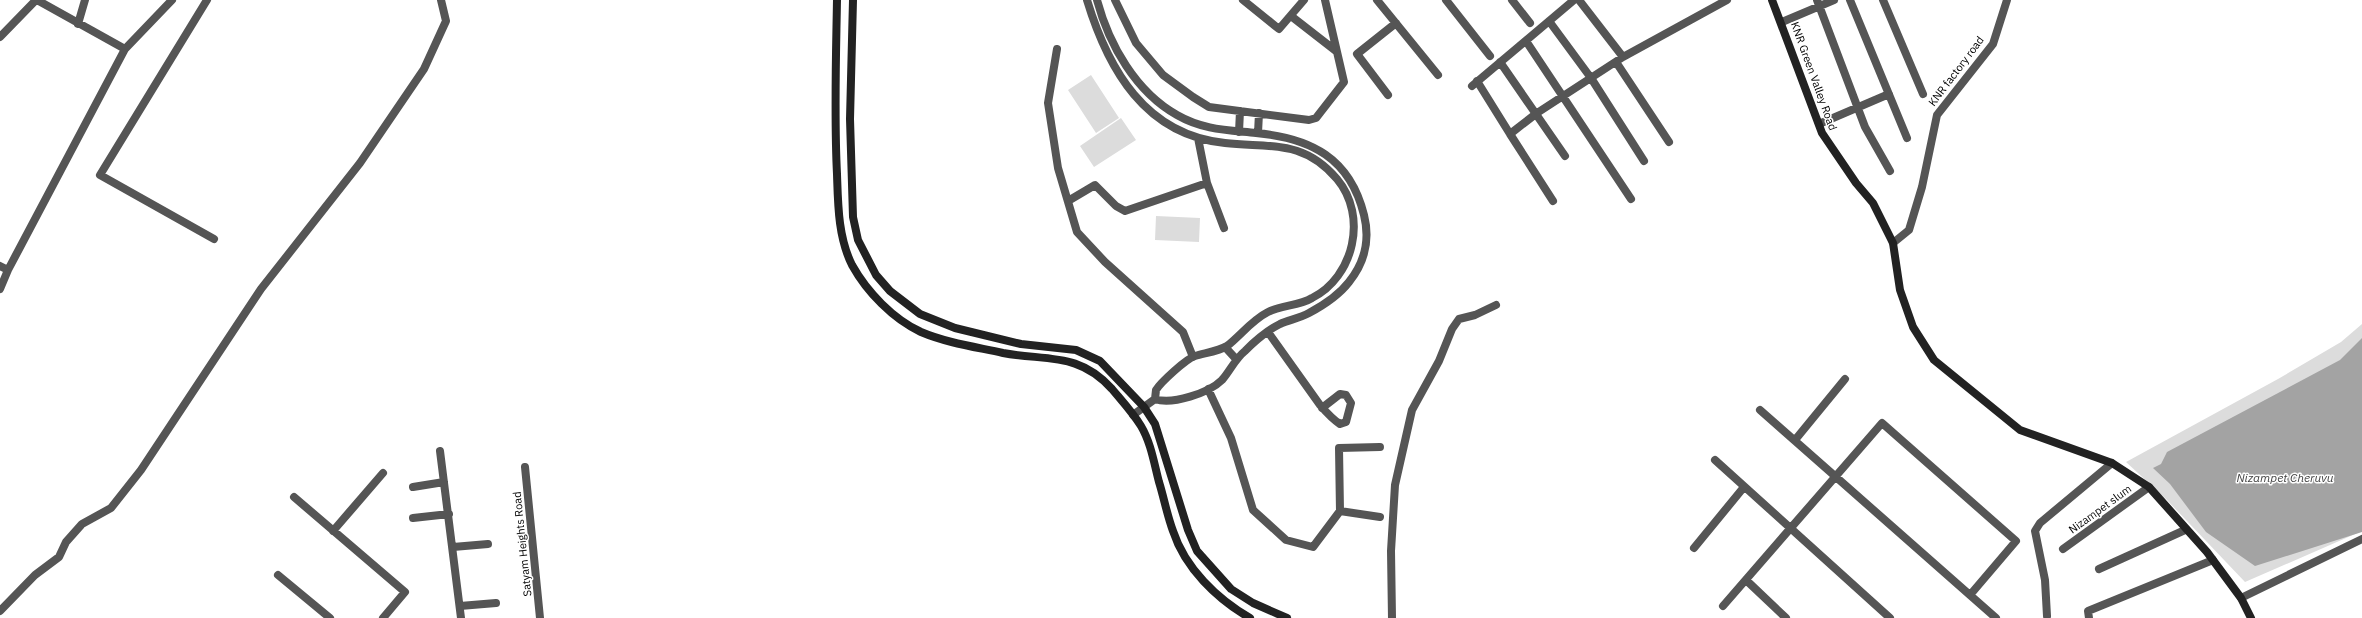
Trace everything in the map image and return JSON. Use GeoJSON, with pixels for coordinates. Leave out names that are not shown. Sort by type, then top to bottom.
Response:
{"type":"FeatureCollection","features":[{"type":"Feature","properties":{"kind":"street"},"geometry":{"type":"LineString","coordinates":[[0,38],[36,0],[125,49]]}},
{"type":"Feature","properties":{"kind":"street"},"geometry":{"type":"LineString","coordinates":[[78,24],[85,0]]}},
{"type":"Feature","properties":{"kind":"street"},"geometry":{"type":"LineString","coordinates":[[0,289],[8,270],[125,49],[172,0]]}},
{"type":"Feature","properties":{"kind":"street"},"geometry":{"type":"LineString","coordinates":[[207,0],[100,175],[214,239]]}},
{"type":"Feature","properties":{"kind":"street"},"geometry":{"type":"LineString","coordinates":[[0,611],[35,575],[59,557],[66,542],[82,524],[111,508],[141,470],[261,289],[360,163],[424,69],[446,21],[441,0]]}},
{"type":"Feature","properties":{"kind":"street"},"geometry":{"type":"LineString","coordinates":[[837,0],[834,118],[839,216],[845,244],[852,265],[887,310],[920,332],[958,344],[1019,356],[1059,359],[1085,367],[1111,387],[1133,415],[1149,444],[1173,533],[1186,558],[1220,598],[1250,618]]}},
{"type":"Feature","properties":{"kind":"street"},"geometry":{"type":"LineString","coordinates":[[853,0],[850,119],[853,216],[858,240],[876,275],[890,290],[920,314],[955,328],[1021,344],[1076,350],[1100,361],[1112,372],[1144,408],[1154,424],[1188,530],[1197,551],[1231,589],[1253,603],[1287,618]]}},
{"type":"Feature","properties":{"kind":"street"},"geometry":{"type":"LineString","coordinates":[[1088,0],[1104,47],[1120,78],[1144,107],[1172,127],[1198,138],[1225,143],[1274,145],[1296,150],[1318,161],[1338,180],[1350,201],[1355,225],[1352,248],[1342,270],[1328,288],[1312,299],[1269,312],[1226,347],[1193,357],[1158,387],[1156,390],[1155,399],[1133,415]]}},
{"type":"Feature","properties":{"kind":"street"},"geometry":{"type":"LineString","coordinates":[[1097,0],[1113,42],[1126,65],[1153,98],[1178,116],[1205,127],[1231,132],[1258,133],[1284,137],[1308,144],[1329,156],[1347,174],[1359,196],[1367,228],[1366,247],[1359,269],[1348,283],[1332,298],[1308,314],[1280,324],[1268,332],[1236,359],[1221,381],[1208,389],[1172,402],[1163,402],[1155,399]]}},
{"type":"Feature","properties":{"kind":"street"},"geometry":{"type":"LineString","coordinates":[[1115,0],[1136,43],[1163,75],[1209,107],[1309,120],[1316,118],[1344,82],[1325,0]]}},
{"type":"Feature","properties":{"kind":"street"},"geometry":{"type":"LineString","coordinates":[[1243,0],[1279,29],[1304,0]]}},
{"type":"Feature","properties":{"kind":"street"},"geometry":{"type":"LineString","coordinates":[[1377,0],[1438,75]]}},
{"type":"Feature","properties":{"kind":"street"},"geometry":{"type":"LineString","coordinates":[[1446,0],[1490,56]]}},
{"type":"Feature","properties":{"kind":"street"},"geometry":{"type":"LineString","coordinates":[[1512,0],[1530,23]]}},
{"type":"Feature","properties":{"kind":"street"},"geometry":{"type":"LineString","coordinates":[[1553,201],[1510,134],[1474,83],[1574,0]]}},
{"type":"Feature","properties":{"kind":"street"},"geometry":{"type":"LineString","coordinates":[[1579,0],[1623,57]]}},
{"type":"Feature","properties":{"kind":"street"},"geometry":{"type":"LineString","coordinates":[[1510,134],[1537,113],[1623,57],[1727,0]]}},
{"type":"Feature","properties":{"kind":"street","name":"KNR Green Valley Road"},"geometry":{"type":"LineString","coordinates":[[1772,0],[1782,22],[1822,133],[1856,183],[1873,203],[1893,243],[1903,297],[1913,327],[1934,360],[2020,430],[2112,464],[2149,487],[2185,530],[2213,560],[2241,598],[2251,618]]}},
{"type":"Feature","properties":{"kind":"street"},"geometry":{"type":"LineString","coordinates":[[1782,22],[1818,3],[1834,0]]}},
{"type":"Feature","properties":{"kind":"street"},"geometry":{"type":"LineString","coordinates":[[1850,0],[1907,138]]}},
{"type":"Feature","properties":{"kind":"street"},"geometry":{"type":"LineString","coordinates":[[1882,0],[1923,94]]}},
{"type":"Feature","properties":{"kind":"street","name":"KNR factory road"},"geometry":{"type":"LineString","coordinates":[[1893,243],[1909,230],[1924,181],[1937,115],[1993,44],[2007,0]]}},
{"type":"Feature","properties":{"kind":"street"},"geometry":{"type":"LineString","coordinates":[[1818,3],[1865,127],[1890,171]]}},
{"type":"Feature","properties":{"kind":"street"},"geometry":{"type":"LineString","coordinates":[[1290,16],[1336,51]]}},
{"type":"Feature","properties":{"kind":"street"},"geometry":{"type":"LineString","coordinates":[[1549,21],[1591,78],[1644,161]]}},
{"type":"Feature","properties":{"kind":"street"},"geometry":{"type":"LineString","coordinates":[[1388,95],[1357,54],[1396,23]]}},
{"type":"Feature","properties":{"kind":"street"},"geometry":{"type":"LineString","coordinates":[[1526,41],[1564,96],[1631,199]]}},
{"type":"Feature","properties":{"kind":"street"},"geometry":{"type":"LineString","coordinates":[[1057,49],[1048,103],[1058,168],[1077,232],[1105,262],[1183,332],[1193,357]]}},
{"type":"Feature","properties":{"kind":"street"},"geometry":{"type":"LineString","coordinates":[[1500,62],[1537,113],[1565,156]]}},
{"type":"Feature","properties":{"kind":"street"},"geometry":{"type":"LineString","coordinates":[[1616,62],[1669,142]]}},
{"type":"Feature","properties":{"kind":"street"},"geometry":{"type":"LineString","coordinates":[[1818,124],[1889,94]]}},
{"type":"Feature","properties":{"kind":"street"},"geometry":{"type":"LineString","coordinates":[[1239,132],[1240,110]]}},
{"type":"Feature","properties":{"kind":"street"},"geometry":{"type":"LineString","coordinates":[[1258,133],[1259,113]]}},
{"type":"Feature","properties":{"kind":"street"},"geometry":{"type":"LineString","coordinates":[[1186,133],[1190,121]]}},
{"type":"Feature","properties":{"kind":"street"},"geometry":{"type":"LineString","coordinates":[[1198,138],[1207,183],[1224,228]]}},
{"type":"Feature","properties":{"kind":"street"},"geometry":{"type":"LineString","coordinates":[[1068,201],[1095,185],[1116,206],[1125,211],[1207,183]]}},
{"type":"Feature","properties":{"kind":"street"},"geometry":{"type":"LineString","coordinates":[[0,266],[8,270]]}},
{"type":"Feature","properties":{"kind":"street"},"geometry":{"type":"LineString","coordinates":[[1392,618],[1391,551],[1395,485],[1412,410],[1439,361],[1452,329],[1459,319],[1475,315],[1496,305]]}},
{"type":"Feature","properties":{"kind":"street"},"geometry":{"type":"LineString","coordinates":[[1268,332],[1322,408]]}},
{"type":"Feature","properties":{"kind":"street"},"geometry":{"type":"LineString","coordinates":[[1226,347],[1236,359]]}},
{"type":"Feature","properties":{"kind":"street"},"geometry":{"type":"LineString","coordinates":[[1795,440],[1845,379]]}},
{"type":"Feature","properties":{"kind":"street"},"geometry":{"type":"LineString","coordinates":[[1208,389],[1231,438],[1253,510],[1286,540],[1313,547],[1340,511],[1339,448],[1380,447]]}},
{"type":"Feature","properties":{"kind":"street"},"geometry":{"type":"LineString","coordinates":[[1760,410],[1996,618]]}},
{"type":"Feature","properties":{"kind":"street"},"geometry":{"type":"LineString","coordinates":[[1723,606],[1882,423],[2016,541],[1970,595]]}},
{"type":"Feature","properties":{"kind":"street"},"geometry":{"type":"LineString","coordinates":[[440,451],[461,618]]}},
{"type":"Feature","properties":{"kind":"street"},"geometry":{"type":"LineString","coordinates":[[1715,460],[1890,618]]}},
{"type":"Feature","properties":{"kind":"street"},"geometry":{"type":"LineString","coordinates":[[2047,616],[2044,574],[2035,531],[2040,523],[2112,464]]}},
{"type":"Feature","properties":{"kind":"street","name":"Satyam Heights Road"},"geometry":{"type":"LineString","coordinates":[[525,467],[540,618]]}},
{"type":"Feature","properties":{"kind":"street"},"geometry":{"type":"LineString","coordinates":[[333,531],[383,473]]}},
{"type":"Feature","properties":{"kind":"street"},"geometry":{"type":"LineString","coordinates":[[413,487],[444,482]]}},
{"type":"Feature","properties":{"kind":"street"},"geometry":{"type":"LineString","coordinates":[[1694,548],[1744,487]]}},
{"type":"Feature","properties":{"kind":"street","name":"Nizampet slum"},"geometry":{"type":"LineString","coordinates":[[2063,549],[2149,487]]}},
{"type":"Feature","properties":{"kind":"street"},"geometry":{"type":"LineString","coordinates":[[294,497],[405,592],[383,618]]}},
{"type":"Feature","properties":{"kind":"street"},"geometry":{"type":"LineString","coordinates":[[1340,511],[1380,517]]}},
{"type":"Feature","properties":{"kind":"street"},"geometry":{"type":"LineString","coordinates":[[413,518],[449,514]]}},
{"type":"Feature","properties":{"kind":"street"},"geometry":{"type":"LineString","coordinates":[[2099,569],[2185,530]]}},
{"type":"Feature","properties":{"kind":"street"},"geometry":{"type":"LineString","coordinates":[[2241,598],[2362,539]]}},
{"type":"Feature","properties":{"kind":"street"},"geometry":{"type":"LineString","coordinates":[[453,547],[488,544]]}},
{"type":"Feature","properties":{"kind":"street"},"geometry":{"type":"LineString","coordinates":[[2089,618],[2088,611],[2213,560]]}},
{"type":"Feature","properties":{"kind":"street"},"geometry":{"type":"LineString","coordinates":[[278,575],[330,618]]}},
{"type":"Feature","properties":{"kind":"street"},"geometry":{"type":"LineString","coordinates":[[1746,580],[1786,618]]}},
{"type":"Feature","properties":{"kind":"street"},"geometry":{"type":"LineString","coordinates":[[460,606],[496,603]]}},
{"type":"Feature","properties":{"kind":"shaded area"},"geometry":{"type":"Polygon","coordinates":[[[1091,75],[1119,118],[1096,133],[1068,90],[1091,75]]]}},
{"type":"Feature","properties":{"kind":"shaded area"},"geometry":{"type":"Polygon","coordinates":[[[1121,118],[1136,140],[1094,167],[1080,146],[1121,118]]]}},
{"type":"Feature","properties":{"kind":"shaded area"},"geometry":{"type":"Polygon","coordinates":[[[1156,216],[1200,218],[1199,242],[1155,240],[1156,216]]]}},
{"type":"Feature","properties":{"kind":"shaded area","name":"Nizampet Cheruvu"},"geometry":{"type":"Polygon","coordinates":[[[2362,324],[2362,531],[2245,582],[2166,499],[2126,462],[2278,379],[2341,342],[2362,324]]]}},
{"type":"Feature","properties":{"kind":"water","name":"Nizampet Cheruvu"},"geometry":{"type":"Polygon","coordinates":[[[2362,338],[2362,532],[2255,566],[2206,532],[2170,484],[2153,468],[2161,464],[2167,452],[2340,360],[2362,338]]]}}]}
